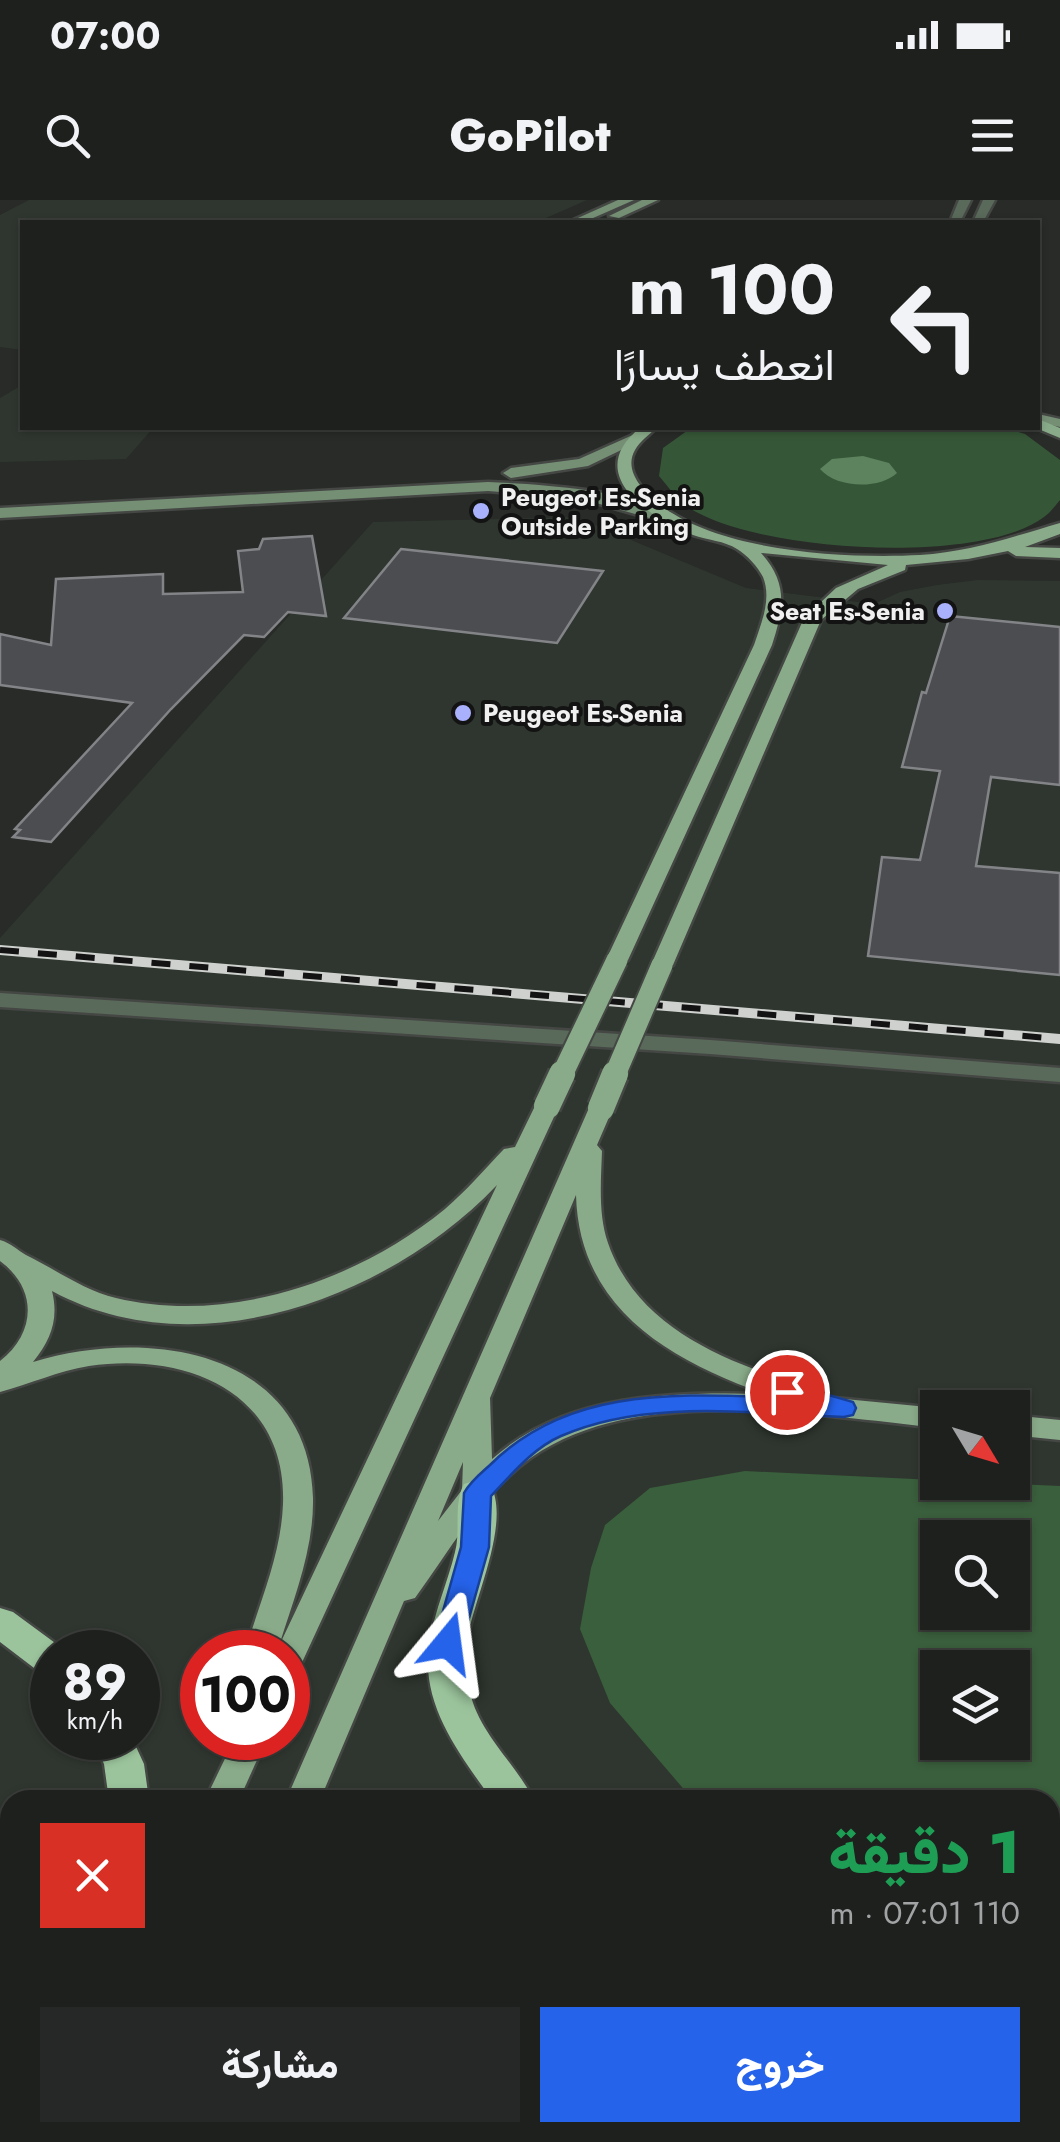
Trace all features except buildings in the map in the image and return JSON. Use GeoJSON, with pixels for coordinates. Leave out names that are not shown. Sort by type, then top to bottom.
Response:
{"type":"FeatureCollection","features":[{"type":"Feature","properties":{"kind":"highway"},"geometry":{"type":"LineString","coordinates":[[477,1493],[475,1547],[448,1643],[450,1690],[463,1727],[507,1790]]}},
{"type":"Feature","properties":{"kind":"highway"},"geometry":{"type":"LineString","coordinates":[[0,1622],[30,1644]]}},
{"type":"Feature","properties":{"kind":"highway"},"geometry":{"type":"LineString","coordinates":[[122,1760],[128,1790]]}},
{"type":"Feature","properties":{"kind":"main road"},"geometry":{"type":"LineString","coordinates":[[580,220],[628,200]]}},
{"type":"Feature","properties":{"kind":"main road"},"geometry":{"type":"LineString","coordinates":[[607,220],[652,200]]}},
{"type":"Feature","properties":{"kind":"main road"},"geometry":{"type":"LineString","coordinates":[[0,500],[544,470],[584,463],[638,432]]}},
{"type":"Feature","properties":{"kind":"main road"},"geometry":{"type":"LineString","coordinates":[[638,432],[625,454],[624,470],[632,488],[676,520]]}},
{"type":"Feature","properties":{"kind":"main road"},"geometry":{"type":"LineString","coordinates":[[0,513],[478,485],[569,490],[639,505],[738,542],[828,558],[924,559],[976,553],[1011,546],[1060,528]]}},
{"type":"Feature","properties":{"kind":"main road"},"geometry":{"type":"LineString","coordinates":[[302,1630],[763,645],[774,612],[775,585],[766,564],[738,542]]}},
{"type":"Feature","properties":{"kind":"main road"},"geometry":{"type":"LineString","coordinates":[[976,553],[1060,553]]}},
{"type":"Feature","properties":{"kind":"main road"},"geometry":{"type":"LineString","coordinates":[[307,1790],[813,618],[842,589],[867,576],[924,559]]}},
{"type":"Feature","properties":{"kind":"main road"},"geometry":{"type":"LineString","coordinates":[[596,1119],[588,1195],[594,1242],[608,1273],[628,1302],[654,1327],[720,1366],[758,1383],[844,1408]]}},
{"type":"Feature","properties":{"kind":"main road"},"geometry":{"type":"LineString","coordinates":[[12,1255],[71,1292],[114,1308],[162,1314],[226,1314],[282,1302],[341,1281],[452,1216],[528,1140]]}},
{"type":"Feature","properties":{"kind":"main road"},"geometry":{"type":"LineString","coordinates":[[0,1380],[28,1350],[40,1325],[44,1302],[38,1280],[12,1255]]}},
{"type":"Feature","properties":{"kind":"main road"},"geometry":{"type":"LineString","coordinates":[[0,1380],[90,1357],[148,1356],[199,1365],[240,1387],[278,1418],[293,1460],[298,1505],[286,1570],[268,1630]]}},
{"type":"Feature","properties":{"kind":"main road"},"geometry":{"type":"LineString","coordinates":[[477,1493],[480,1390]]}},
{"type":"Feature","properties":{"kind":"main road"},"geometry":{"type":"LineString","coordinates":[[380,1622],[477,1493],[519,1451],[550,1430],[604,1412],[691,1403],[844,1408],[920,1416]]}},
{"type":"Feature","properties":{"kind":"main road"},"geometry":{"type":"LineString","coordinates":[[1030,1427],[1060,1430]]}},
{"type":"Feature","properties":{"kind":"main road"},"geometry":{"type":"LineString","coordinates":[[223,1790],[230,1760]]}},
{"type":"Feature","properties":{"kind":"main road"},"geometry":{"type":"LineString","coordinates":[[225,1790],[241,1760]]}},
{"type":"Feature","properties":{"kind":"street"},"geometry":{"type":"LineString","coordinates":[[0,1000],[710,1046],[1060,1075]]}},
{"type":"Feature","properties":{"kind":"shaded area"},"geometry":{"type":"Polygon","coordinates":[[[29,200],[587,200],[542,220],[20,220],[20,350],[0,347],[0,215],[29,200]]]}},
{"type":"Feature","properties":{"kind":"shaded area"},"geometry":{"type":"Polygon","coordinates":[[[20,386],[20,430],[151,430],[126,459],[0,462],[0,398],[20,386]]]}},
{"type":"Feature","properties":{"kind":"shaded area"},"geometry":{"type":"Polygon","coordinates":[[[688,430],[1012,430],[1025,434],[1060,460],[1060,500],[1044,517],[1013,532],[970,542],[864,547],[810,542],[759,534],[716,521],[685,505],[659,476],[663,448],[688,430]]]}},
{"type":"Feature","properties":{"kind":"shaded area"},"geometry":{"type":"Polygon","coordinates":[[[863,456],[889,463],[897,473],[880,482],[858,484],[836,480],[820,469],[832,459],[863,456]]]}},
{"type":"Feature","properties":{"kind":"shaded area"},"geometry":{"type":"Polygon","coordinates":[[[576,517],[746,588],[874,604],[900,592],[937,585],[978,580],[1060,581],[1060,1790],[0,1790],[0,938],[373,522],[576,517]]]}},
{"type":"Feature","properties":{"kind":"shaded area"},"geometry":{"type":"Polygon","coordinates":[[[745,1471],[920,1479],[920,1500],[1030,1500],[1030,1485],[1060,1486],[1060,1790],[684,1790],[610,1703],[580,1629],[591,1568],[605,1525],[650,1488],[745,1471]]]}},
{"type":"Feature","properties":{"kind":"railway"},"geometry":{"type":"LineString","coordinates":[[0,950],[1060,1039]]}},
{"type":"Feature","properties":{"kind":"place","name":"Peugeot Es-Senia Outside Parking"},"geometry":{"type":"Point","coordinates":[481,511]}},
{"type":"Feature","properties":{"kind":"place","name":"Seat Es-Senia"},"geometry":{"type":"Point","coordinates":[945,611]}},
{"type":"Feature","properties":{"kind":"place","name":"Peugeot Es-Senia"},"geometry":{"type":"Point","coordinates":[463,713]}},
{"type":"Feature","properties":{"kind":"route"},"geometry":{"type":"LineString","coordinates":[[448,1643],[475,1547],[477,1493],[519,1451],[550,1430],[632,1407],[691,1403],[844,1408],[787,1392]]}}]}
